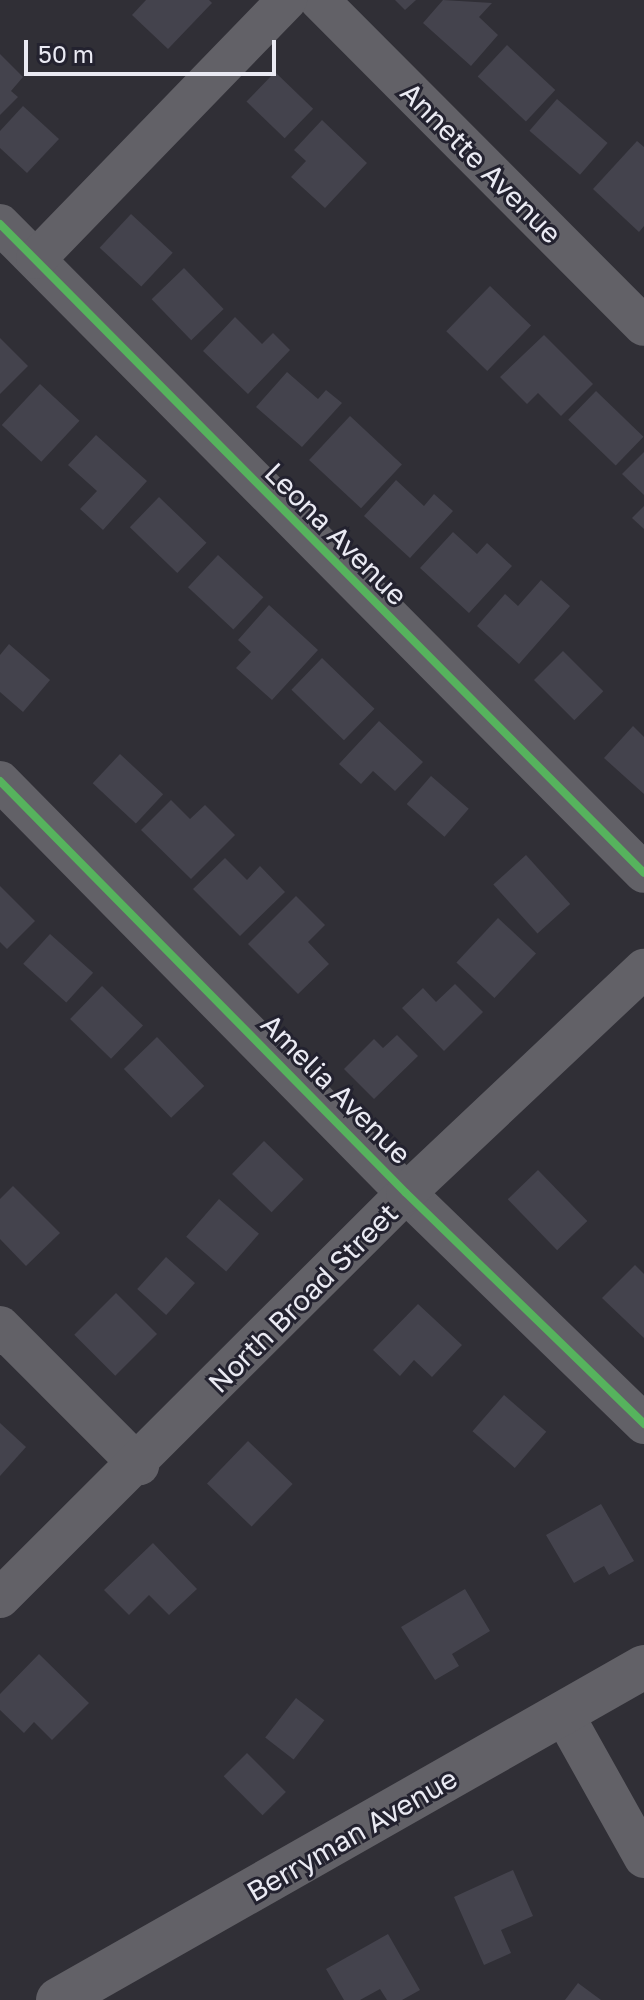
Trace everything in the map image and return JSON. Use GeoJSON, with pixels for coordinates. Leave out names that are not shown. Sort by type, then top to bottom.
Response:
{"type":"FeatureCollection","features":[{"type":"Feature","properties":{"kind":"street"},"geometry":{"type":"LineString","coordinates":[[36,259],[287,0]]}},
{"type":"Feature","properties":{"kind":"street","name":"Annette Avenue"},"geometry":{"type":"LineString","coordinates":[[319,0],[644,326]]}},
{"type":"Feature","properties":{"kind":"street","name":"Leona Avenue"},"geometry":{"type":"LineString","coordinates":[[0,224],[644,873]]}},
{"type":"Feature","properties":{"kind":"street","name":"Amelia Avenue"},"geometry":{"type":"LineString","coordinates":[[0,781],[406,1193],[644,1424]]}},
{"type":"Feature","properties":{"kind":"street","name":"North Broad Street"},"geometry":{"type":"LineString","coordinates":[[0,1598],[139,1465],[406,1193],[644,969]]}},
{"type":"Feature","properties":{"kind":"street"},"geometry":{"type":"LineString","coordinates":[[0,1326],[139,1465]]}},
{"type":"Feature","properties":{"kind":"street","name":"Berryman Avenue"},"geometry":{"type":"LineString","coordinates":[[58,2000],[644,1667]]}},
{"type":"Feature","properties":{"kind":"street"},"geometry":{"type":"LineString","coordinates":[[563,1713],[644,1858]]}},
{"type":"Feature","properties":{"kind":"building"},"geometry":{"type":"Polygon","coordinates":[[[146,0],[209,0],[212,3],[168,49],[132,15],[146,0]]]}},
{"type":"Feature","properties":{"kind":"building"},"geometry":{"type":"Polygon","coordinates":[[[395,0],[416,0],[405,10],[395,0]]]}},
{"type":"Feature","properties":{"kind":"building"},"geometry":{"type":"Polygon","coordinates":[[[443,0],[492,3],[479,17],[498,35],[471,66],[423,23],[443,0]]]}},
{"type":"Feature","properties":{"kind":"building"},"geometry":{"type":"Polygon","coordinates":[[[507,45],[555,90],[526,121],[478,76],[507,45]]]}},
{"type":"Feature","properties":{"kind":"building"},"geometry":{"type":"Polygon","coordinates":[[[0,54],[23,77],[11,91],[18,97],[0,115],[0,54]]]}},
{"type":"Feature","properties":{"kind":"building"},"geometry":{"type":"Polygon","coordinates":[[[275,72],[313,109],[285,138],[247,101],[275,72]]]}},
{"type":"Feature","properties":{"kind":"building"},"geometry":{"type":"Polygon","coordinates":[[[557,99],[608,143],[580,175],[529,131],[557,99]]]}},
{"type":"Feature","properties":{"kind":"building"},"geometry":{"type":"Polygon","coordinates":[[[23,106],[59,139],[27,173],[0,148],[0,131],[23,106]]]}},
{"type":"Feature","properties":{"kind":"building"},"geometry":{"type":"Polygon","coordinates":[[[322,120],[367,163],[325,208],[291,177],[306,161],[294,150],[322,120]]]}},
{"type":"Feature","properties":{"kind":"building"},"geometry":{"type":"Polygon","coordinates":[[[637,141],[644,147],[644,226],[639,232],[593,189],[637,141]]]}},
{"type":"Feature","properties":{"kind":"building"},"geometry":{"type":"Polygon","coordinates":[[[131,214],[173,253],[141,287],[100,248],[131,214]]]}},
{"type":"Feature","properties":{"kind":"building"},"geometry":{"type":"Polygon","coordinates":[[[184,268],[224,309],[191,340],[152,299],[184,268]]]}},
{"type":"Feature","properties":{"kind":"building"},"geometry":{"type":"Polygon","coordinates":[[[490,286],[531,326],[487,371],[446,331],[490,286]]]}},
{"type":"Feature","properties":{"kind":"building"},"geometry":{"type":"Polygon","coordinates":[[[235,317],[262,344],[273,333],[290,350],[248,394],[203,351],[235,317]]]}},
{"type":"Feature","properties":{"kind":"building"},"geometry":{"type":"Polygon","coordinates":[[[544,335],[593,384],[561,416],[538,393],[527,404],[500,377],[544,335]]]}},
{"type":"Feature","properties":{"kind":"building"},"geometry":{"type":"Polygon","coordinates":[[[0,338],[28,366],[0,394],[0,338]]]}},
{"type":"Feature","properties":{"kind":"building"},"geometry":{"type":"Polygon","coordinates":[[[287,372],[318,399],[326,390],[342,403],[302,447],[256,407],[287,372]]]}},
{"type":"Feature","properties":{"kind":"building"},"geometry":{"type":"Polygon","coordinates":[[[40,384],[79,421],[41,462],[2,425],[40,384]]]}},
{"type":"Feature","properties":{"kind":"building"},"geometry":{"type":"Polygon","coordinates":[[[596,391],[643,437],[616,466],[568,420],[596,391]]]}},
{"type":"Feature","properties":{"kind":"building"},"geometry":{"type":"Polygon","coordinates":[[[350,416],[402,464],[361,508],[309,460],[350,416]]]}},
{"type":"Feature","properties":{"kind":"building"},"geometry":{"type":"Polygon","coordinates":[[[96,435],[147,481],[103,530],[80,509],[97,491],[68,465],[96,435]]]}},
{"type":"Feature","properties":{"kind":"building"},"geometry":{"type":"Polygon","coordinates":[[[644,452],[644,495],[622,474],[644,452]]]}},
{"type":"Feature","properties":{"kind":"building"},"geometry":{"type":"Polygon","coordinates":[[[396,480],[424,506],[434,494],[453,511],[410,558],[364,516],[396,480]]]}},
{"type":"Feature","properties":{"kind":"building"},"geometry":{"type":"Polygon","coordinates":[[[159,497],[206,543],[177,573],[130,527],[159,497]]]}},
{"type":"Feature","properties":{"kind":"building"},"geometry":{"type":"Polygon","coordinates":[[[644,506],[644,529],[632,518],[644,506]]]}},
{"type":"Feature","properties":{"kind":"building"},"geometry":{"type":"Polygon","coordinates":[[[453,532],[477,554],[487,543],[512,566],[469,613],[420,568],[453,532]]]}},
{"type":"Feature","properties":{"kind":"building"},"geometry":{"type":"Polygon","coordinates":[[[218,555],[263,597],[233,629],[188,587],[218,555]]]}},
{"type":"Feature","properties":{"kind":"building"},"geometry":{"type":"Polygon","coordinates":[[[541,580],[570,606],[519,664],[477,626],[505,594],[518,606],[541,580]]]}},
{"type":"Feature","properties":{"kind":"building"},"geometry":{"type":"Polygon","coordinates":[[[269,605],[318,650],[272,700],[236,668],[251,652],[238,640],[269,605]]]}},
{"type":"Feature","properties":{"kind":"building"},"geometry":{"type":"Polygon","coordinates":[[[9,644],[50,680],[23,712],[0,692],[0,655],[9,644]]]}},
{"type":"Feature","properties":{"kind":"building"},"geometry":{"type":"Polygon","coordinates":[[[563,651],[603,691],[574,720],[534,680],[563,651]]]}},
{"type":"Feature","properties":{"kind":"building"},"geometry":{"type":"Polygon","coordinates":[[[322,658],[375,709],[344,740],[291,690],[322,658]]]}},
{"type":"Feature","properties":{"kind":"building"},"geometry":{"type":"Polygon","coordinates":[[[379,721],[423,762],[395,791],[373,771],[361,784],[339,764],[379,721]]]}},
{"type":"Feature","properties":{"kind":"building"},"geometry":{"type":"Polygon","coordinates":[[[633,726],[644,737],[644,794],[604,758],[633,726]]]}},
{"type":"Feature","properties":{"kind":"building"},"geometry":{"type":"Polygon","coordinates":[[[120,754],[163,794],[136,823],[93,783],[120,754]]]}},
{"type":"Feature","properties":{"kind":"building"},"geometry":{"type":"Polygon","coordinates":[[[431,776],[469,809],[444,837],[407,804],[431,776]]]}},
{"type":"Feature","properties":{"kind":"building"},"geometry":{"type":"Polygon","coordinates":[[[171,800],[190,819],[205,805],[235,835],[191,879],[141,830],[171,800]]]}},
{"type":"Feature","properties":{"kind":"building"},"geometry":{"type":"Polygon","coordinates":[[[526,855],[570,904],[537,933],[493,884],[526,855]]]}},
{"type":"Feature","properties":{"kind":"building"},"geometry":{"type":"Polygon","coordinates":[[[225,858],[247,880],[260,866],[285,892],[240,936],[193,889],[225,858]]]}},
{"type":"Feature","properties":{"kind":"building"},"geometry":{"type":"Polygon","coordinates":[[[0,886],[35,921],[7,949],[0,942],[0,886]]]}},
{"type":"Feature","properties":{"kind":"building"},"geometry":{"type":"Polygon","coordinates":[[[296,896],[325,925],[308,942],[329,964],[298,994],[248,944],[296,896]]]}},
{"type":"Feature","properties":{"kind":"building"},"geometry":{"type":"Polygon","coordinates":[[[498,918],[536,953],[494,998],[456,963],[498,918]]]}},
{"type":"Feature","properties":{"kind":"building"},"geometry":{"type":"Polygon","coordinates":[[[50,934],[93,973],[66,1003],[23,964],[50,934]]]}},
{"type":"Feature","properties":{"kind":"building"},"geometry":{"type":"Polygon","coordinates":[[[455,984],[483,1012],[444,1051],[402,1008],[423,988],[436,1002],[455,984]]]}},
{"type":"Feature","properties":{"kind":"building"},"geometry":{"type":"Polygon","coordinates":[[[102,986],[143,1026],[111,1059],[70,1019],[102,986]]]}},
{"type":"Feature","properties":{"kind":"building"},"geometry":{"type":"Polygon","coordinates":[[[397,1035],[418,1056],[374,1099],[344,1069],[374,1039],[383,1048],[397,1035]]]}},
{"type":"Feature","properties":{"kind":"building"},"geometry":{"type":"Polygon","coordinates":[[[157,1037],[204,1086],[171,1118],[124,1069],[157,1037]]]}},
{"type":"Feature","properties":{"kind":"building"},"geometry":{"type":"Polygon","coordinates":[[[264,1141],[304,1179],[272,1212],[232,1174],[264,1141]]]}},
{"type":"Feature","properties":{"kind":"building"},"geometry":{"type":"Polygon","coordinates":[[[538,1170],[587,1221],[557,1250],[508,1199],[538,1170]]]}},
{"type":"Feature","properties":{"kind":"building"},"geometry":{"type":"Polygon","coordinates":[[[13,1186],[60,1233],[26,1266],[0,1239],[0,1199],[13,1186]]]}},
{"type":"Feature","properties":{"kind":"building"},"geometry":{"type":"Polygon","coordinates":[[[219,1199],[259,1234],[226,1272],[186,1237],[219,1199]]]}},
{"type":"Feature","properties":{"kind":"building"},"geometry":{"type":"Polygon","coordinates":[[[166,1257],[195,1283],[166,1315],[137,1289],[166,1257]]]}},
{"type":"Feature","properties":{"kind":"building"},"geometry":{"type":"Polygon","coordinates":[[[635,1265],[644,1274],[644,1338],[602,1298],[635,1265]]]}},
{"type":"Feature","properties":{"kind":"building"},"geometry":{"type":"Polygon","coordinates":[[[116,1293],[157,1334],[115,1376],[74,1335],[116,1293]]]}},
{"type":"Feature","properties":{"kind":"building"},"geometry":{"type":"Polygon","coordinates":[[[418,1304],[462,1345],[432,1377],[414,1360],[400,1376],[373,1350],[418,1304]]]}},
{"type":"Feature","properties":{"kind":"building"},"geometry":{"type":"Polygon","coordinates":[[[504,1395],[546,1432],[515,1468],[473,1431],[504,1395]]]}},
{"type":"Feature","properties":{"kind":"building"},"geometry":{"type":"Polygon","coordinates":[[[0,1423],[26,1447],[0,1476],[0,1423]]]}},
{"type":"Feature","properties":{"kind":"building"},"geometry":{"type":"Polygon","coordinates":[[[248,1441],[293,1484],[252,1527],[207,1483],[248,1441]]]}},
{"type":"Feature","properties":{"kind":"building"},"geometry":{"type":"Polygon","coordinates":[[[601,1504],[634,1561],[609,1575],[604,1566],[574,1583],[546,1535],[601,1504]]]}},
{"type":"Feature","properties":{"kind":"building"},"geometry":{"type":"Polygon","coordinates":[[[153,1543],[197,1589],[169,1615],[149,1595],[129,1615],[104,1590],[153,1543]]]}},
{"type":"Feature","properties":{"kind":"building"},"geometry":{"type":"Polygon","coordinates":[[[465,1589],[490,1631],[452,1654],[459,1666],[435,1680],[401,1627],[465,1589]]]}},
{"type":"Feature","properties":{"kind":"building"},"geometry":{"type":"Polygon","coordinates":[[[39,1654],[89,1703],[52,1740],[34,1722],[24,1733],[0,1710],[0,1694],[39,1654]]]}},
{"type":"Feature","properties":{"kind":"building"},"geometry":{"type":"Polygon","coordinates":[[[296,1698],[324,1720],[294,1760],[265,1737],[296,1698]]]}},
{"type":"Feature","properties":{"kind":"building"},"geometry":{"type":"Polygon","coordinates":[[[247,1753],[286,1792],[263,1815],[224,1776],[247,1753]]]}},
{"type":"Feature","properties":{"kind":"building"},"geometry":{"type":"Polygon","coordinates":[[[513,1870],[533,1916],[501,1930],[511,1953],[484,1965],[454,1897],[513,1870]]]}},
{"type":"Feature","properties":{"kind":"building"},"geometry":{"type":"Polygon","coordinates":[[[388,1934],[420,1990],[402,2000],[387,2000],[380,1989],[360,2000],[344,2000],[326,1969],[388,1934]]]}},
{"type":"Feature","properties":{"kind":"building"},"geometry":{"type":"Polygon","coordinates":[[[578,1983],[601,2000],[565,2000],[578,1983]]]}},
{"type":"Feature","properties":{"kind":"cycle path"},"geometry":{"type":"LineString","coordinates":[[0,224],[644,873]]}},
{"type":"Feature","properties":{"kind":"cycle path"},"geometry":{"type":"LineString","coordinates":[[0,781],[406,1193],[644,1424]]}}]}
